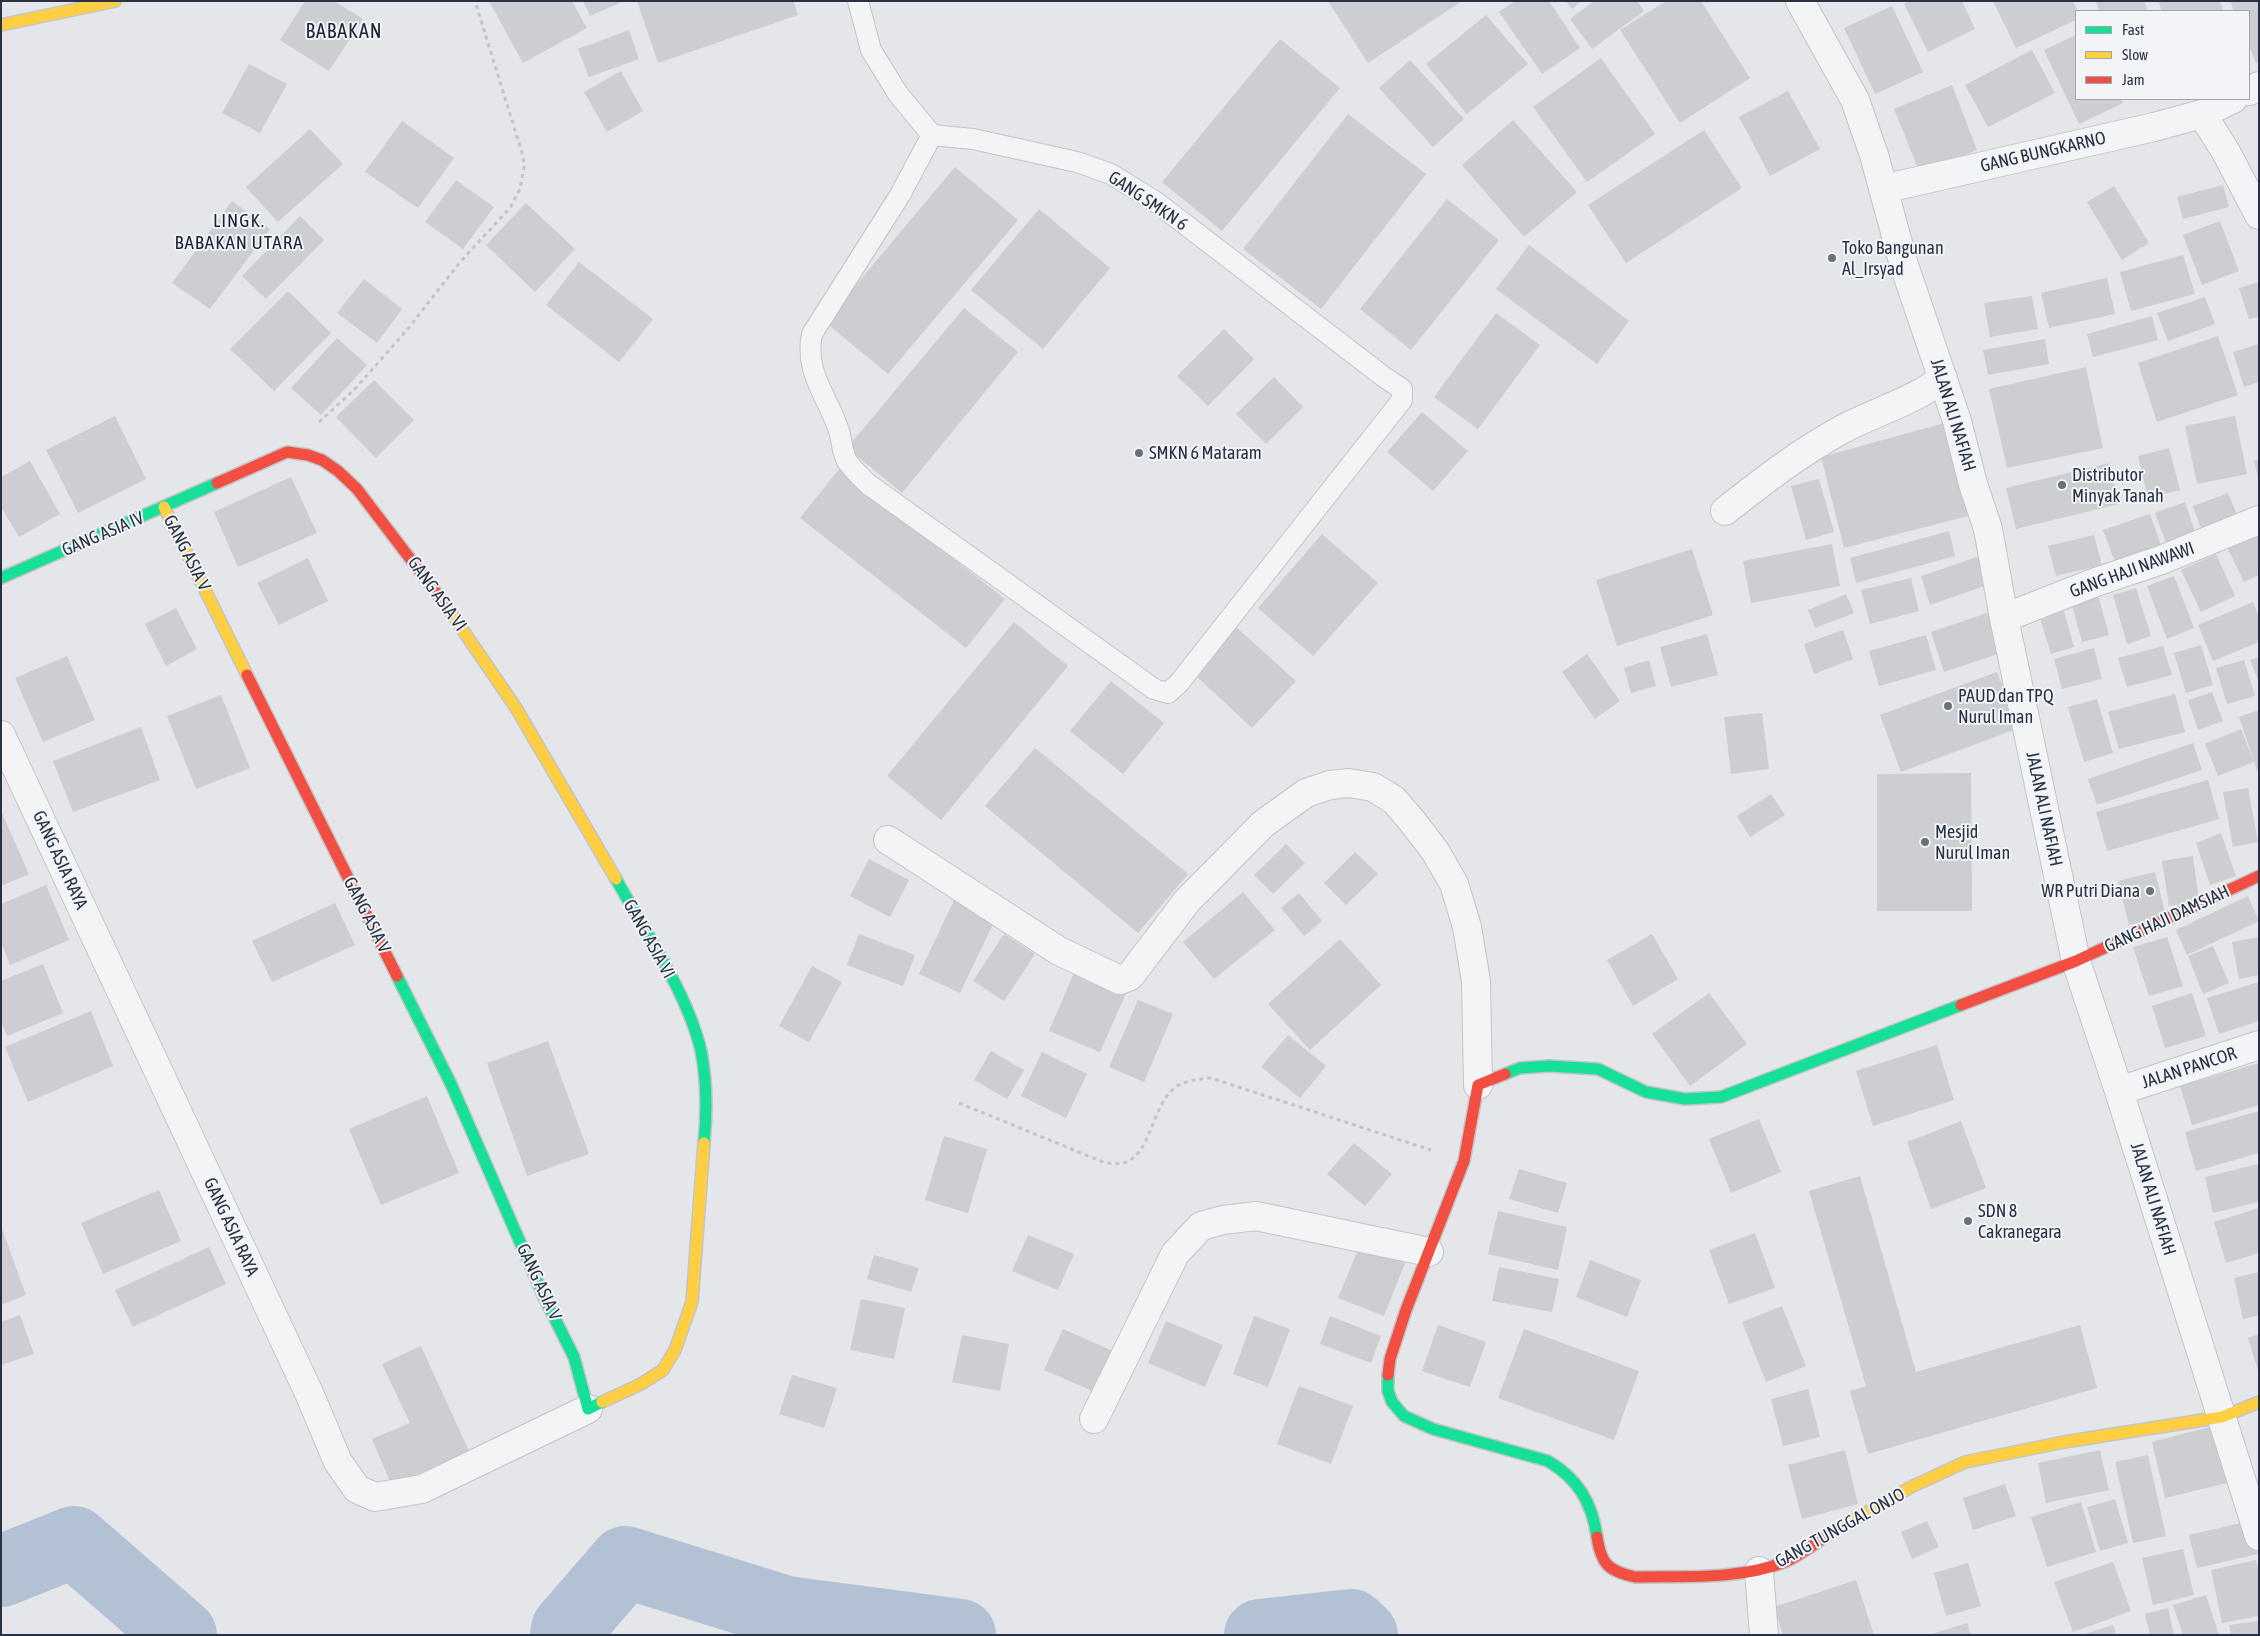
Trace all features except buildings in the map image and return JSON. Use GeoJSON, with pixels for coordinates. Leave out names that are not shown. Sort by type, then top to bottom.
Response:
{"type":"FeatureCollection","features":[{"type":"Feature","properties":{"kind":"street"},"geometry":{"type":"LineString","coordinates":[[1,25],[115,1]]}},
{"type":"Feature","properties":{"kind":"street","name":"JALAN ALI NAFIAH"},"geometry":{"type":"LineString","coordinates":[[1800,1],[1855,100],[1883,189],[1904,265],[1944,378],[1988,528],[2004,618],[2076,961],[2119,1091],[2259,1536]]}},
{"type":"Feature","properties":{"kind":"street","name":"GANG BUNGKARNO"},"geometry":{"type":"LineString","coordinates":[[1883,189],[2202,114],[2231,100]]}},
{"type":"Feature","properties":{"kind":"street"},"geometry":{"type":"LineString","coordinates":[[2202,114],[2226,152],[2259,215]]}},
{"type":"Feature","properties":{"kind":"street"},"geometry":{"type":"LineString","coordinates":[[1725,512],[1800,454],[1842,429],[1884,408],[1929,390],[1944,378]]}},
{"type":"Feature","properties":{"kind":"street","name":"GANG ASIA IV"},"geometry":{"type":"LineString","coordinates":[[1,578],[164,508],[287,452]]}},
{"type":"Feature","properties":{"kind":"street","name":"GANG ASIA VI"},"geometry":{"type":"LineString","coordinates":[[287,452],[318,458],[353,485],[422,572],[460,625],[502,685],[558,776],[682,998],[693,1024],[701,1052],[707,1110],[692,1302],[675,1350],[663,1370],[641,1384],[588,1408]]}},
{"type":"Feature","properties":{"kind":"street","name":"GANG ASIA V"},"geometry":{"type":"LineString","coordinates":[[164,508],[451,1084],[544,1297],[560,1328],[582,1381],[588,1408]]}},
{"type":"Feature","properties":{"kind":"street","name":"GANG HAJI NAWAWI"},"geometry":{"type":"LineString","coordinates":[[2004,618],[2096,582],[2161,560],[2259,520]]}},
{"type":"Feature","properties":{"kind":"street","name":"GANG ASIA RAYA"},"geometry":{"type":"LineString","coordinates":[[1,734],[304,1384],[338,1462],[357,1489],[375,1497],[387,1497],[422,1489],[588,1408]]}},
{"type":"Feature","properties":{"kind":"street"},"geometry":{"type":"LineString","coordinates":[[888,840],[1059,951],[1120,980],[1130,976],[1156,945],[1187,901],[1263,824],[1306,793],[1330,785],[1349,783],[1373,787],[1387,795],[1412,820],[1435,851],[1454,884],[1467,927],[1476,982],[1478,1084]]}},
{"type":"Feature","properties":{"kind":"street","name":"GANG HAJI DAMSIAH"},"geometry":{"type":"LineString","coordinates":[[1478,1084],[1520,1068],[1549,1066],[1598,1069],[1646,1092],[1685,1099],[1722,1096],[1745,1090],[1799,1067],[2076,961],[2259,876]]}},
{"type":"Feature","properties":{"kind":"street","name":"JALAN PANCOR"},"geometry":{"type":"LineString","coordinates":[[2119,1091],[2259,1045]]}},
{"type":"Feature","properties":{"kind":"street","name":"GANG TUNGGAL ONJO"},"geometry":{"type":"LineString","coordinates":[[1478,1084],[1464,1160],[1390,1359],[1386,1381],[1392,1402],[1404,1416],[1433,1429],[1548,1461],[1571,1476],[1587,1499],[1596,1525],[1597,1545],[1601,1556],[1608,1566],[1618,1573],[1635,1577],[1740,1574],[1758,1571],[1787,1561],[1859,1516],[1911,1487],[1965,1462],[2064,1442],[2222,1417],[2259,1402]]}},
{"type":"Feature","properties":{"kind":"street"},"geometry":{"type":"LineString","coordinates":[[1094,1419],[1175,1254],[1201,1226],[1223,1220],[1256,1216],[1430,1252]]}},
{"type":"Feature","properties":{"kind":"street"},"geometry":{"type":"LineString","coordinates":[[1758,1571],[1764,1635]]}},
{"type":"Feature","properties":{"kind":"lane"},"geometry":{"type":"LineString","coordinates":[[858,1],[871,50],[898,94],[932,135]]}},
{"type":"Feature","properties":{"kind":"lane","name":"GANG SMKN 6"},"geometry":{"type":"LineString","coordinates":[[932,135],[973,139],[1077,162],[1111,174],[1156,202],[1402,389],[1402,400],[1174,690],[1168,692],[1154,689],[868,484],[847,461],[840,432],[813,375],[810,346],[812,334],[900,195],[932,135]]}},
{"type":"Feature","properties":{"kind":"path"},"geometry":{"type":"LineString","coordinates":[[287,452],[362,382],[407,330],[460,262],[510,208],[518,194],[523,178],[523,156],[475,1]]}},
{"type":"Feature","properties":{"kind":"path"},"geometry":{"type":"LineString","coordinates":[[959,1103],[1103,1162],[1119,1164],[1130,1160],[1142,1149],[1159,1107],[1170,1093],[1185,1082],[1211,1078],[1464,1160]]}},
{"type":"Feature","properties":{"kind":"waterway"},"geometry":{"type":"LineString","coordinates":[[1,1571],[74,1542],[181,1635]]}},
{"type":"Feature","properties":{"kind":"waterway"},"geometry":{"type":"LineString","coordinates":[[566,1635],[567,1629],[625,1562],[786,1612],[960,1635]]}},
{"type":"Feature","properties":{"kind":"waterway"},"geometry":{"type":"LineString","coordinates":[[1260,1635],[1351,1625],[1362,1635]]}},
{"type":"Feature","properties":{"kind":"traffic: fast"},"geometry":{"type":"LineString","coordinates":[[1,578],[217,483]]}},
{"type":"Feature","properties":{"kind":"traffic: fast"},"geometry":{"type":"LineString","coordinates":[[616,879],[676,985],[695,1029],[703,1062],[705,1085],[704,1143]]}},
{"type":"Feature","properties":{"kind":"traffic: fast"},"geometry":{"type":"LineString","coordinates":[[397,976],[451,1084],[544,1297],[574,1357],[588,1409],[602,1402]]}},
{"type":"Feature","properties":{"kind":"traffic: fast"},"geometry":{"type":"LineString","coordinates":[[1505,1074],[1520,1068],[1549,1066],[1598,1069],[1646,1092],[1685,1099],[1721,1097],[1961,1005]]}},
{"type":"Feature","properties":{"kind":"traffic: fast"},"geometry":{"type":"LineString","coordinates":[[1388,1375],[1388,1391],[1392,1402],[1404,1416],[1433,1429],[1548,1461],[1559,1468],[1575,1484],[1587,1502],[1595,1524],[1597,1537]]}},
{"type":"Feature","properties":{"kind":"traffic: slow"},"geometry":{"type":"LineString","coordinates":[[1,25],[115,1]]}},
{"type":"Feature","properties":{"kind":"traffic: slow"},"geometry":{"type":"LineString","coordinates":[[164,507],[247,675]]}},
{"type":"Feature","properties":{"kind":"traffic: slow"},"geometry":{"type":"LineString","coordinates":[[447,607],[516,708],[616,879]]}},
{"type":"Feature","properties":{"kind":"traffic: slow"},"geometry":{"type":"LineString","coordinates":[[602,1402],[641,1384],[663,1370],[675,1350],[692,1302],[704,1143]]}},
{"type":"Feature","properties":{"kind":"traffic: slow"},"geometry":{"type":"LineString","coordinates":[[1831,1533],[1911,1487],[1965,1462],[2064,1442],[2222,1417],[2259,1402]]}},
{"type":"Feature","properties":{"kind":"traffic: jam"},"geometry":{"type":"LineString","coordinates":[[217,483],[287,452],[308,455],[322,460],[338,471],[357,489],[447,607]]}},
{"type":"Feature","properties":{"kind":"traffic: jam"},"geometry":{"type":"LineString","coordinates":[[247,675],[397,976]]}},
{"type":"Feature","properties":{"kind":"traffic: jam"},"geometry":{"type":"LineString","coordinates":[[1961,1005],[2076,961],[2259,876]]}},
{"type":"Feature","properties":{"kind":"traffic: jam"},"geometry":{"type":"LineString","coordinates":[[1388,1375],[1390,1359],[1406,1310],[1464,1161],[1478,1085],[1505,1074]]}},
{"type":"Feature","properties":{"kind":"traffic: jam"},"geometry":{"type":"LineString","coordinates":[[1597,1537],[1604,1560],[1607,1565],[1618,1572],[1635,1577],[1692,1577],[1749,1572],[1767,1568],[1791,1559],[1831,1533]]}},
{"type":"Feature","properties":{"kind":"place","name":"Toko Bangunan Al_Irsyad"},"geometry":{"type":"Point","coordinates":[1832,258]}},
{"type":"Feature","properties":{"kind":"place","name":"SMKN 6 Mataram"},"geometry":{"type":"Point","coordinates":[1139,453]}},
{"type":"Feature","properties":{"kind":"place","name":"Distributor Minyak Tanah"},"geometry":{"type":"Point","coordinates":[2062,485]}},
{"type":"Feature","properties":{"kind":"place","name":"PAUD dan TPQ Nurul Iman"},"geometry":{"type":"Point","coordinates":[1948,706]}},
{"type":"Feature","properties":{"kind":"place","name":"Mesjid Nurul Iman"},"geometry":{"type":"Point","coordinates":[1925,842]}},
{"type":"Feature","properties":{"kind":"place","name":"WR Putri Diana"},"geometry":{"type":"Point","coordinates":[2150,891]}},
{"type":"Feature","properties":{"kind":"place","name":"SDN 8 Cakranegara"},"geometry":{"type":"Point","coordinates":[1968,1221]}},
{"type":"Feature","properties":{"kind":"district","name":"BABAKAN"},"geometry":{"type":"Point","coordinates":[344,32]}},
{"type":"Feature","properties":{"kind":"district","name":"LINGK. BABAKAN UTARA"},"geometry":{"type":"Point","coordinates":[239,232]}}]}
